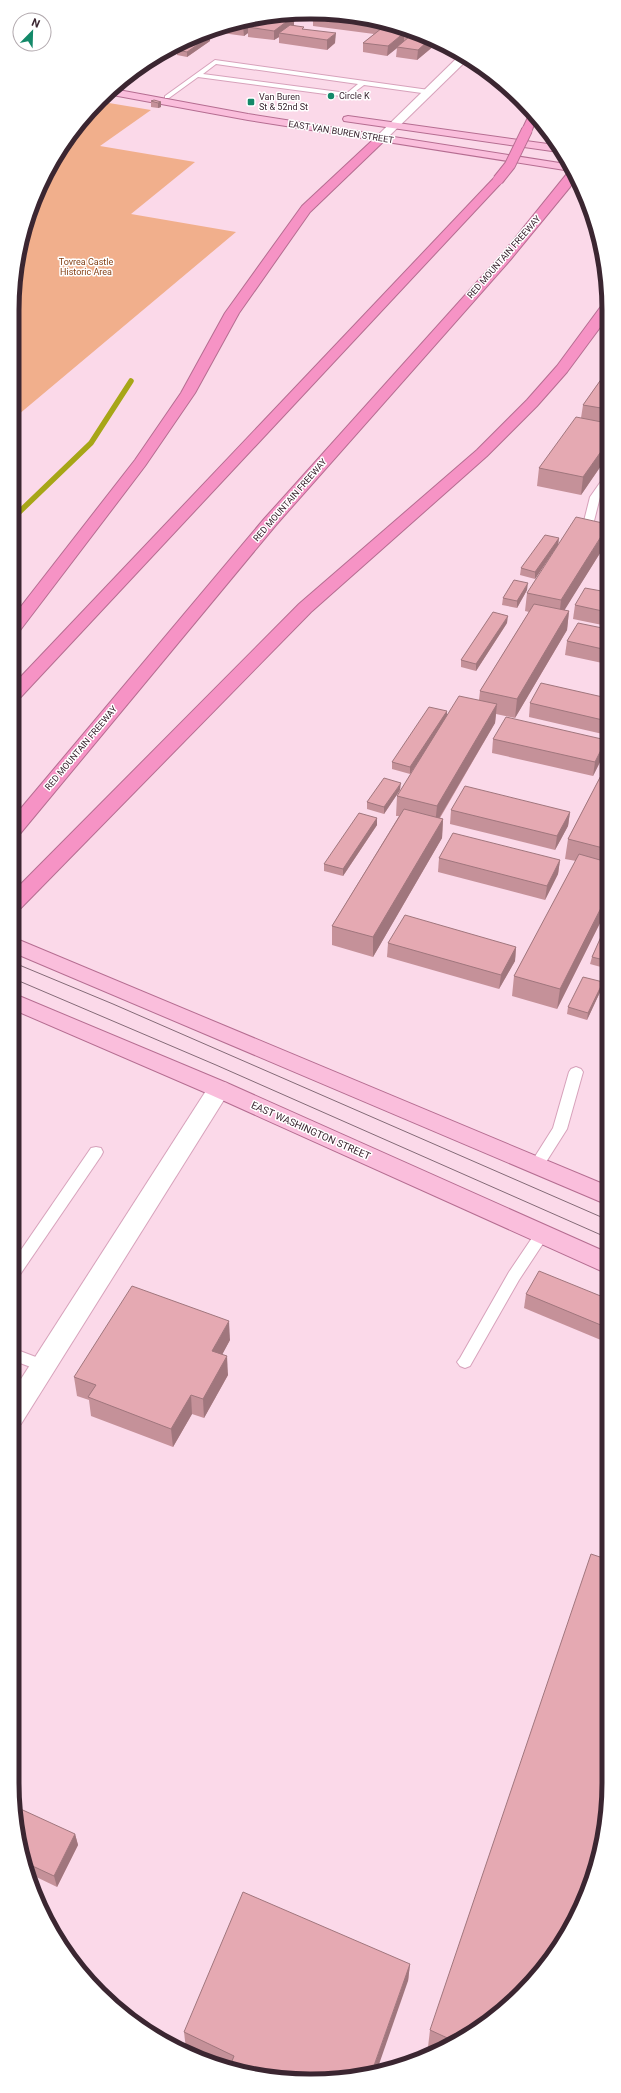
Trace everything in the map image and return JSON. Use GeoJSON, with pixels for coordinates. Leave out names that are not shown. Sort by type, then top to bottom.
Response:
{"type":"FeatureCollection","features":[{"type":"Feature","properties":{"kind":"highway"},"geometry":{"type":"LineString","coordinates":[[19,689],[498,180],[510,165],[531,120]]}},
{"type":"Feature","properties":{"kind":"highway"},"geometry":{"type":"LineString","coordinates":[[19,620],[140,463],[188,393],[232,313],[278,246],[306,209],[380,138]]}},
{"type":"Feature","properties":{"kind":"highway","name":"RED MOUNTAIN FREEWAY"},"geometry":{"type":"LineString","coordinates":[[19,823],[270,522],[507,256],[564,187],[570,177]]}},
{"type":"Feature","properties":{"kind":"highway"},"geometry":{"type":"LineString","coordinates":[[19,898],[305,608],[482,453],[532,403],[562,369],[602,314]]}},
{"type":"Feature","properties":{"kind":"main road"},"geometry":{"type":"LineString","coordinates":[[380,138],[460,61]]}},
{"type":"Feature","properties":{"kind":"main road","name":"EAST VAN BUREN STREET"},"geometry":{"type":"LineString","coordinates":[[116,92],[232,103]]}},
{"type":"Feature","properties":{"kind":"main road","name":"EAST VAN BUREN STREET"},"geometry":{"type":"LineString","coordinates":[[116,93],[210,110],[564,167]]}},
{"type":"Feature","properties":{"kind":"main road","name":"EAST VAN BUREN STREET"},"geometry":{"type":"LineString","coordinates":[[338,117],[553,148]]}},
{"type":"Feature","properties":{"kind":"main road"},"geometry":{"type":"LineString","coordinates":[[19,947],[602,1194]]}},
{"type":"Feature","properties":{"kind":"main road","name":"EAST WASHINGTON STREET"},"geometry":{"type":"LineString","coordinates":[[19,1003],[219,1089],[543,1233],[602,1261]]}},
{"type":"Feature","properties":{"kind":"main road"},"geometry":{"type":"LineString","coordinates":[[19,1405],[219,1089]]}},
{"type":"Feature","properties":{"kind":"lane"},"geometry":{"type":"LineString","coordinates":[[167,97],[215,62],[236,67],[304,77],[428,92]]}},
{"type":"Feature","properties":{"kind":"lane"},"geometry":{"type":"LineString","coordinates":[[221,78],[227,73]]}},
{"type":"Feature","properties":{"kind":"lane"},"geometry":{"type":"LineString","coordinates":[[197,75],[221,78],[243,78],[348,95],[363,83]]}},
{"type":"Feature","properties":{"kind":"lane"},"geometry":{"type":"LineString","coordinates":[[589,521],[595,497],[602,486]]}},
{"type":"Feature","properties":{"kind":"lane"},"geometry":{"type":"LineString","coordinates":[[536,1166],[560,1129],[576,1072]]}},
{"type":"Feature","properties":{"kind":"lane"},"geometry":{"type":"LineString","coordinates":[[19,1265],[96,1152]]}},
{"type":"Feature","properties":{"kind":"lane"},"geometry":{"type":"LineString","coordinates":[[465,1362],[514,1276],[543,1233]]}},
{"type":"Feature","properties":{"kind":"lane"},"geometry":{"type":"LineString","coordinates":[[19,1357],[44,1366]]}},
{"type":"Feature","properties":{"kind":"green space","name":"Tovrea Castle Historic Area"},"geometry":{"type":"Polygon","coordinates":[[[106,102],[151,110],[100,146],[195,162],[131,214],[236,232],[19,414],[19,310],[21,272],[34,217],[49,182],[68,149],[91,118],[106,102]]]}},
{"type":"Feature","properties":{"kind":"building"},"geometry":{"type":"Polygon","coordinates":[[[288,20],[274,31],[248,27],[272,21],[288,20]]]}},
{"type":"Feature","properties":{"kind":"building"},"geometry":{"type":"Polygon","coordinates":[[[290,25],[304,27],[302,29],[336,33],[327,40],[279,33],[290,25]]]}},
{"type":"Feature","properties":{"kind":"building"},"geometry":{"type":"Polygon","coordinates":[[[382,28],[403,34],[388,46],[363,43],[382,28]]]}},
{"type":"Feature","properties":{"kind":"building"},"geometry":{"type":"Polygon","coordinates":[[[405,35],[426,43],[418,50],[397,47],[409,37],[404,36],[405,35]]]}},
{"type":"Feature","properties":{"kind":"building"},"geometry":{"type":"Polygon","coordinates":[[[208,38],[187,52],[179,50],[208,38]]]}},
{"type":"Feature","properties":{"kind":"building"},"geometry":{"type":"Polygon","coordinates":[[[154,100],[161,102],[158,103],[151,101],[154,100]]]}},
{"type":"Feature","properties":{"kind":"building"},"geometry":{"type":"Polygon","coordinates":[[[602,378],[602,408],[583,405],[602,378]]]}},
{"type":"Feature","properties":{"kind":"building"},"geometry":{"type":"Polygon","coordinates":[[[576,417],[602,422],[602,450],[583,477],[539,468],[576,417]]]}},
{"type":"Feature","properties":{"kind":"building"},"geometry":{"type":"Polygon","coordinates":[[[576,517],[602,523],[602,535],[561,600],[527,593],[576,517]]]}},
{"type":"Feature","properties":{"kind":"building"},"geometry":{"type":"Polygon","coordinates":[[[545,535],[559,538],[535,572],[521,568],[545,535]]]}},
{"type":"Feature","properties":{"kind":"building"},"geometry":{"type":"Polygon","coordinates":[[[514,580],[528,583],[517,601],[503,598],[514,580]]]}},
{"type":"Feature","properties":{"kind":"building"},"geometry":{"type":"Polygon","coordinates":[[[585,588],[602,591],[602,611],[575,605],[585,588]]]}},
{"type":"Feature","properties":{"kind":"building"},"geometry":{"type":"Polygon","coordinates":[[[534,604],[569,611],[517,699],[480,691],[534,604]]]}},
{"type":"Feature","properties":{"kind":"building"},"geometry":{"type":"Polygon","coordinates":[[[493,612],[508,616],[476,664],[461,660],[493,612]]]}},
{"type":"Feature","properties":{"kind":"building"},"geometry":{"type":"Polygon","coordinates":[[[578,623],[602,628],[602,649],[567,641],[578,623]]]}},
{"type":"Feature","properties":{"kind":"building"},"geometry":{"type":"Polygon","coordinates":[[[541,683],[602,697],[602,720],[530,703],[541,683]]]}},
{"type":"Feature","properties":{"kind":"building"},"geometry":{"type":"Polygon","coordinates":[[[459,696],[497,704],[437,806],[397,796],[459,696]]]}},
{"type":"Feature","properties":{"kind":"building"},"geometry":{"type":"Polygon","coordinates":[[[429,707],[447,711],[410,767],[392,762],[429,707]]]}},
{"type":"Feature","properties":{"kind":"building"},"geometry":{"type":"Polygon","coordinates":[[[506,717],[602,739],[602,748],[595,762],[493,739],[506,717]]]}},
{"type":"Feature","properties":{"kind":"building"},"geometry":{"type":"Polygon","coordinates":[[[602,774],[602,848],[568,839],[602,774]]]}},
{"type":"Feature","properties":{"kind":"building"},"geometry":{"type":"Polygon","coordinates":[[[384,778],[401,783],[384,807],[367,802],[384,778]]]}},
{"type":"Feature","properties":{"kind":"building"},"geometry":{"type":"Polygon","coordinates":[[[465,786],[570,812],[557,836],[451,810],[465,786]]]}},
{"type":"Feature","properties":{"kind":"building"},"geometry":{"type":"Polygon","coordinates":[[[404,809],[443,819],[373,937],[332,926],[404,809]]]}},
{"type":"Feature","properties":{"kind":"building"},"geometry":{"type":"Polygon","coordinates":[[[359,813],[377,818],[343,869],[324,864],[359,813]]]}},
{"type":"Feature","properties":{"kind":"building"},"geometry":{"type":"Polygon","coordinates":[[[453,833],[560,860],[547,886],[439,858],[453,833]]]}},
{"type":"Feature","properties":{"kind":"building"},"geometry":{"type":"Polygon","coordinates":[[[579,854],[602,861],[602,906],[560,989],[514,976],[579,854]]]}},
{"type":"Feature","properties":{"kind":"building"},"geometry":{"type":"Polygon","coordinates":[[[405,915],[516,947],[501,975],[388,943],[405,915]]]}},
{"type":"Feature","properties":{"kind":"building"},"geometry":{"type":"Polygon","coordinates":[[[602,934],[602,960],[592,957],[602,934]]]}},
{"type":"Feature","properties":{"kind":"building"},"geometry":{"type":"Polygon","coordinates":[[[583,977],[602,982],[588,1013],[568,1007],[583,977]]]}},
{"type":"Feature","properties":{"kind":"building"},"geometry":{"type":"Polygon","coordinates":[[[539,1271],[602,1297],[602,1326],[526,1294],[539,1271]]]}},
{"type":"Feature","properties":{"kind":"building"},"geometry":{"type":"Polygon","coordinates":[[[132,1286],[229,1321],[212,1351],[227,1356],[203,1399],[191,1395],[171,1429],[88,1397],[96,1385],[74,1377],[132,1286]]]}},
{"type":"Feature","properties":{"kind":"building"},"geometry":{"type":"Polygon","coordinates":[[[591,1554],[602,1558],[602,1782],[600,1821],[587,1876],[563,1928],[542,1960],[517,1989],[488,2014],[449,2039],[430,2030],[591,1554]]]}},
{"type":"Feature","properties":{"kind":"building"},"geometry":{"type":"Polygon","coordinates":[[[20,1809],[75,1834],[54,1876],[31,1865],[21,1821],[20,1809]]]}},
{"type":"Feature","properties":{"kind":"building"},"geometry":{"type":"Polygon","coordinates":[[[243,1892],[410,1964],[374,2067],[349,2072],[310,2074],[272,2072],[231,2063],[234,2056],[184,2032],[243,1892]]]}},
{"type":"Feature","properties":{"kind":"waterway"},"geometry":{"type":"LineString","coordinates":[[19,512],[91,443],[131,381]]}},
{"type":"Feature","properties":{"kind":"tram line"},"geometry":{"type":"LineString","coordinates":[[19,965],[113,1004],[602,1217]]}},
{"type":"Feature","properties":{"kind":"tram line"},"geometry":{"type":"LineString","coordinates":[[19,981],[216,1065],[602,1235]]}},
{"type":"Feature","properties":{"kind":"place","name":"Circle K"},"geometry":{"type":"Point","coordinates":[331,96]}},
{"type":"Feature","properties":{"kind":"place","name":"Van Buren St & 52nd St"},"geometry":{"type":"Point","coordinates":[251,102]}}]}
